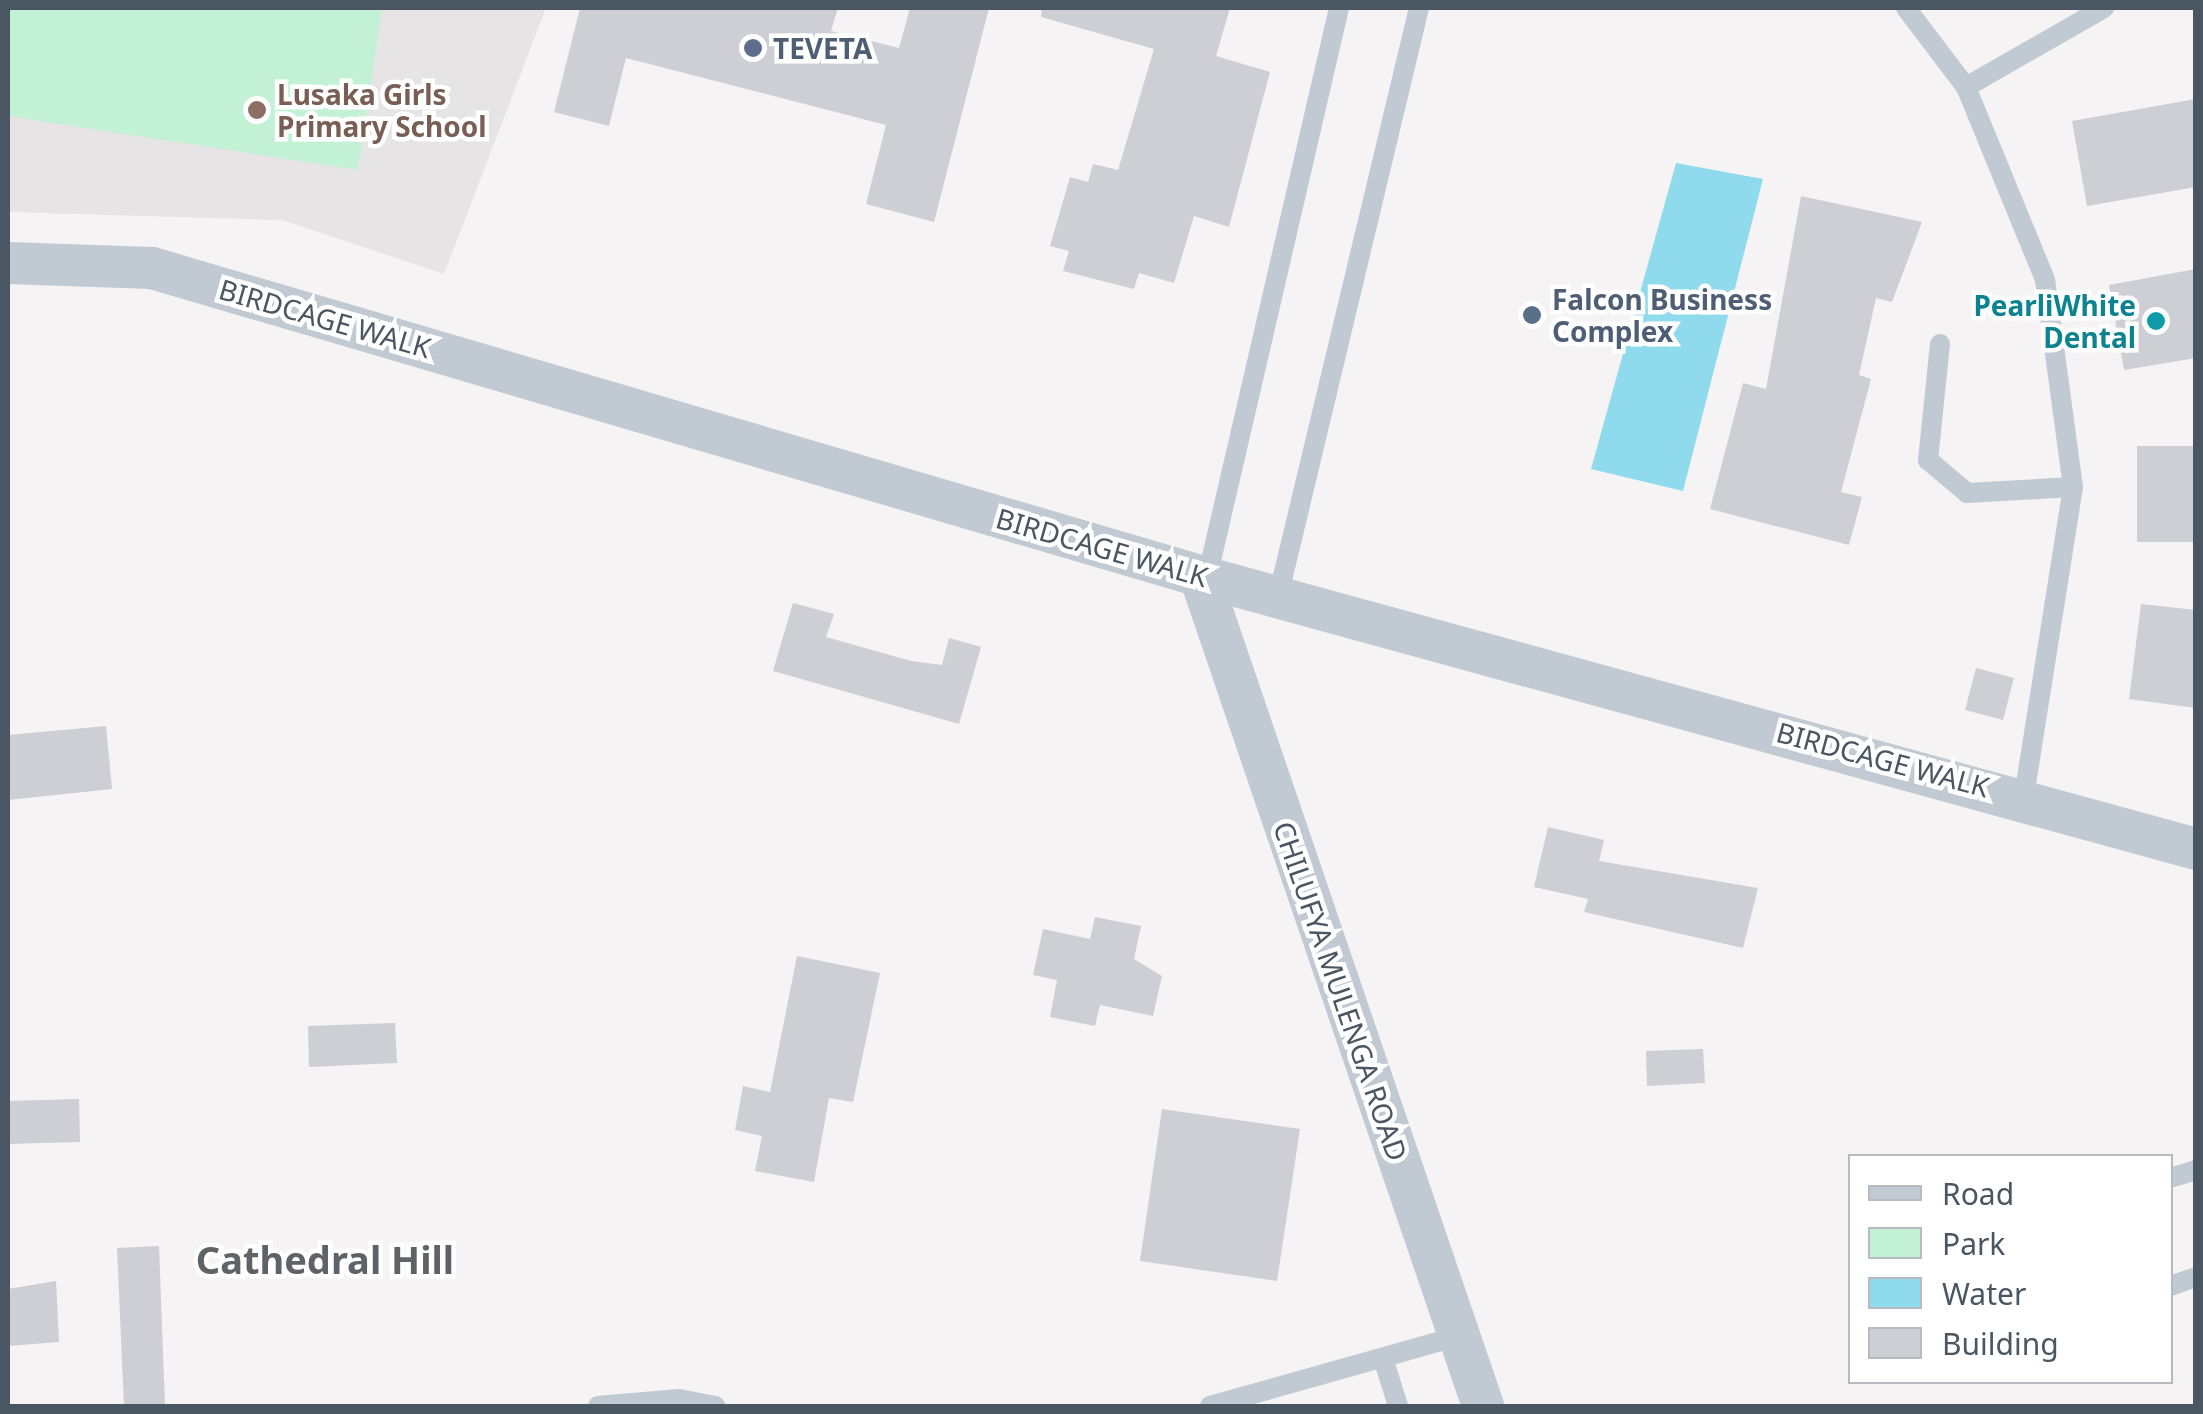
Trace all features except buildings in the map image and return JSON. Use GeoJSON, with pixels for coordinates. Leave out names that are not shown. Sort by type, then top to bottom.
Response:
{"type":"FeatureCollection","features":[{"type":"Feature","properties":{"kind":"street","name":"BIRDCAGE WALK"},"geometry":{"type":"LineString","coordinates":[[8,263],[152,268],[1203,577],[2024,797],[2196,850]]}},
{"type":"Feature","properties":{"kind":"street","name":"CHILUFYA MULENGA ROAD"},"geometry":{"type":"LineString","coordinates":[[1203,577],[1483,1406]]}},
{"type":"Feature","properties":{"kind":"lane"},"geometry":{"type":"LineString","coordinates":[[1203,577],[1339,8]]}},
{"type":"Feature","properties":{"kind":"lane"},"geometry":{"type":"LineString","coordinates":[[1278,597],[1419,8]]}},
{"type":"Feature","properties":{"kind":"lane"},"geometry":{"type":"LineString","coordinates":[[1906,8],[1966,87],[2045,280],[2073,488],[2024,797]]}},
{"type":"Feature","properties":{"kind":"lane"},"geometry":{"type":"LineString","coordinates":[[1966,87],[2104,8]]}},
{"type":"Feature","properties":{"kind":"lane"},"geometry":{"type":"LineString","coordinates":[[1940,344],[1928,460],[1967,493],[2073,488]]}},
{"type":"Feature","properties":{"kind":"lane"},"geometry":{"type":"LineString","coordinates":[[1210,1406],[1459,1336]]}},
{"type":"Feature","properties":{"kind":"lane"},"geometry":{"type":"LineString","coordinates":[[1383,1358],[1398,1406]]}},
{"type":"Feature","properties":{"kind":"lane"},"geometry":{"type":"LineString","coordinates":[[598,1406],[679,1399],[715,1406]]}},
{"type":"Feature","properties":{"kind":"shaded area","name":"Lusaka Girls Primary School"},"geometry":{"type":"Polygon","coordinates":[[[8,8],[546,8],[444,274],[282,220],[8,212],[8,8]]]}},
{"type":"Feature","properties":{"kind":"green space"},"geometry":{"type":"Polygon","coordinates":[[[8,8],[382,8],[358,170],[8,116],[8,8]]]}},
{"type":"Feature","properties":{"kind":"water"},"geometry":{"type":"Polygon","coordinates":[[[1676,163],[1763,179],[1683,491],[1591,469],[1676,163]]]}},
{"type":"Feature","properties":{"kind":"place","name":"TEVETA"},"geometry":{"type":"Point","coordinates":[753,48]}},
{"type":"Feature","properties":{"kind":"place","name":"Lusaka Girls Primary School"},"geometry":{"type":"Point","coordinates":[257,110]}},
{"type":"Feature","properties":{"kind":"place","name":"Falcon Business Complex"},"geometry":{"type":"Point","coordinates":[1532,315]}},
{"type":"Feature","properties":{"kind":"place","name":"PearliWhite Dental"},"geometry":{"type":"Point","coordinates":[2156,321]}},
{"type":"Feature","properties":{"kind":"district","name":"Cathedral Hill"},"geometry":{"type":"Point","coordinates":[325,1260]}}]}
